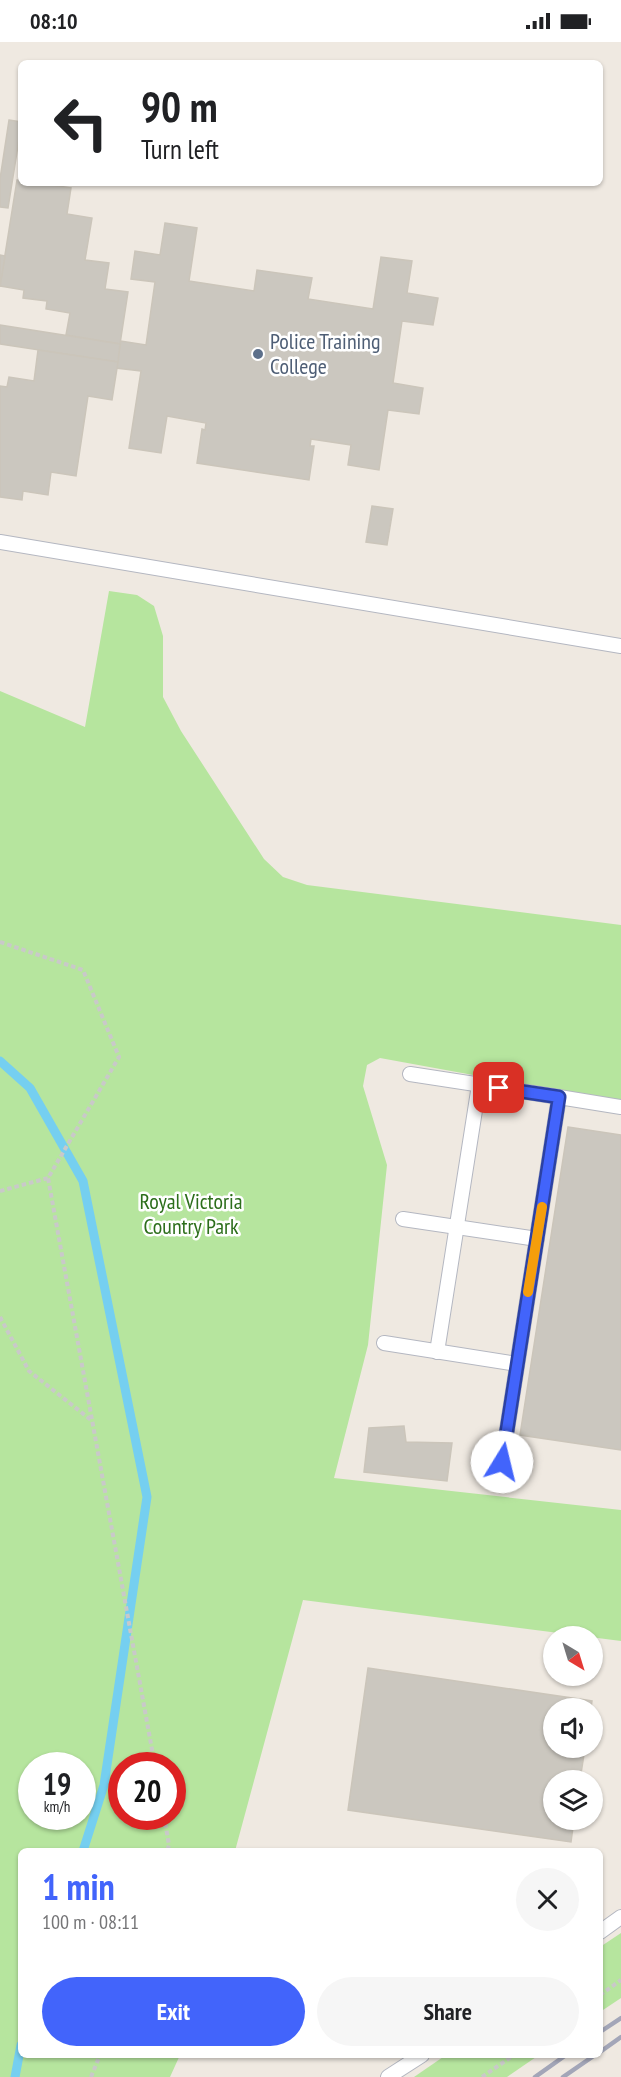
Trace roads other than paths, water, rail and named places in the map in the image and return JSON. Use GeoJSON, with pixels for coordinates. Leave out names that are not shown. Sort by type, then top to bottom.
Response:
{"type":"FeatureCollection","features":[{"type":"Feature","properties":{"kind":"lane"},"geometry":{"type":"LineString","coordinates":[[0,542],[621,646]]}},
{"type":"Feature","properties":{"kind":"lane"},"geometry":{"type":"LineString","coordinates":[[410,1074],[621,1107]]}},
{"type":"Feature","properties":{"kind":"lane"},"geometry":{"type":"LineString","coordinates":[[437,1352],[479,1085]]}},
{"type":"Feature","properties":{"kind":"lane"},"geometry":{"type":"LineString","coordinates":[[502,1462],[559,1097]]}},
{"type":"Feature","properties":{"kind":"lane"},"geometry":{"type":"LineString","coordinates":[[403,1218],[537,1239]]}},
{"type":"Feature","properties":{"kind":"lane"},"geometry":{"type":"LineString","coordinates":[[384,1344],[517,1364]]}},
{"type":"Feature","properties":{"kind":"lane"},"geometry":{"type":"LineString","coordinates":[[603,1930],[621,1917]]}},
{"type":"Feature","properties":{"kind":"lane"},"geometry":{"type":"LineString","coordinates":[[388,2077],[417,2058]]}},
{"type":"Feature","properties":{"kind":"waterway"},"geometry":{"type":"LineString","coordinates":[[0,1061],[30,1088],[83,1181],[147,1497],[104,1785],[84,1848]]}},
{"type":"Feature","properties":{"kind":"waterway"},"geometry":{"type":"LineString","coordinates":[[15,2077],[19,2058]]}},
{"type":"Feature","properties":{"kind":"railway"},"geometry":{"type":"LineString","coordinates":[[603,2030],[621,2018]]}},
{"type":"Feature","properties":{"kind":"railway"},"geometry":{"type":"LineString","coordinates":[[603,2050],[621,2037]]}},
{"type":"Feature","properties":{"kind":"railway"},"geometry":{"type":"LineString","coordinates":[[535,2077],[562,2058]]}},
{"type":"Feature","properties":{"kind":"railway"},"geometry":{"type":"LineString","coordinates":[[563,2077],[591,2058]]}},
{"type":"Feature","properties":{"kind":"place","name":"Police Training College"},"geometry":{"type":"Point","coordinates":[258,354]}},
{"type":"Feature","properties":{"kind":"park label","name":"Royal Victoria Country Park"},"geometry":{"type":"Point","coordinates":[191,1214]}}]}
